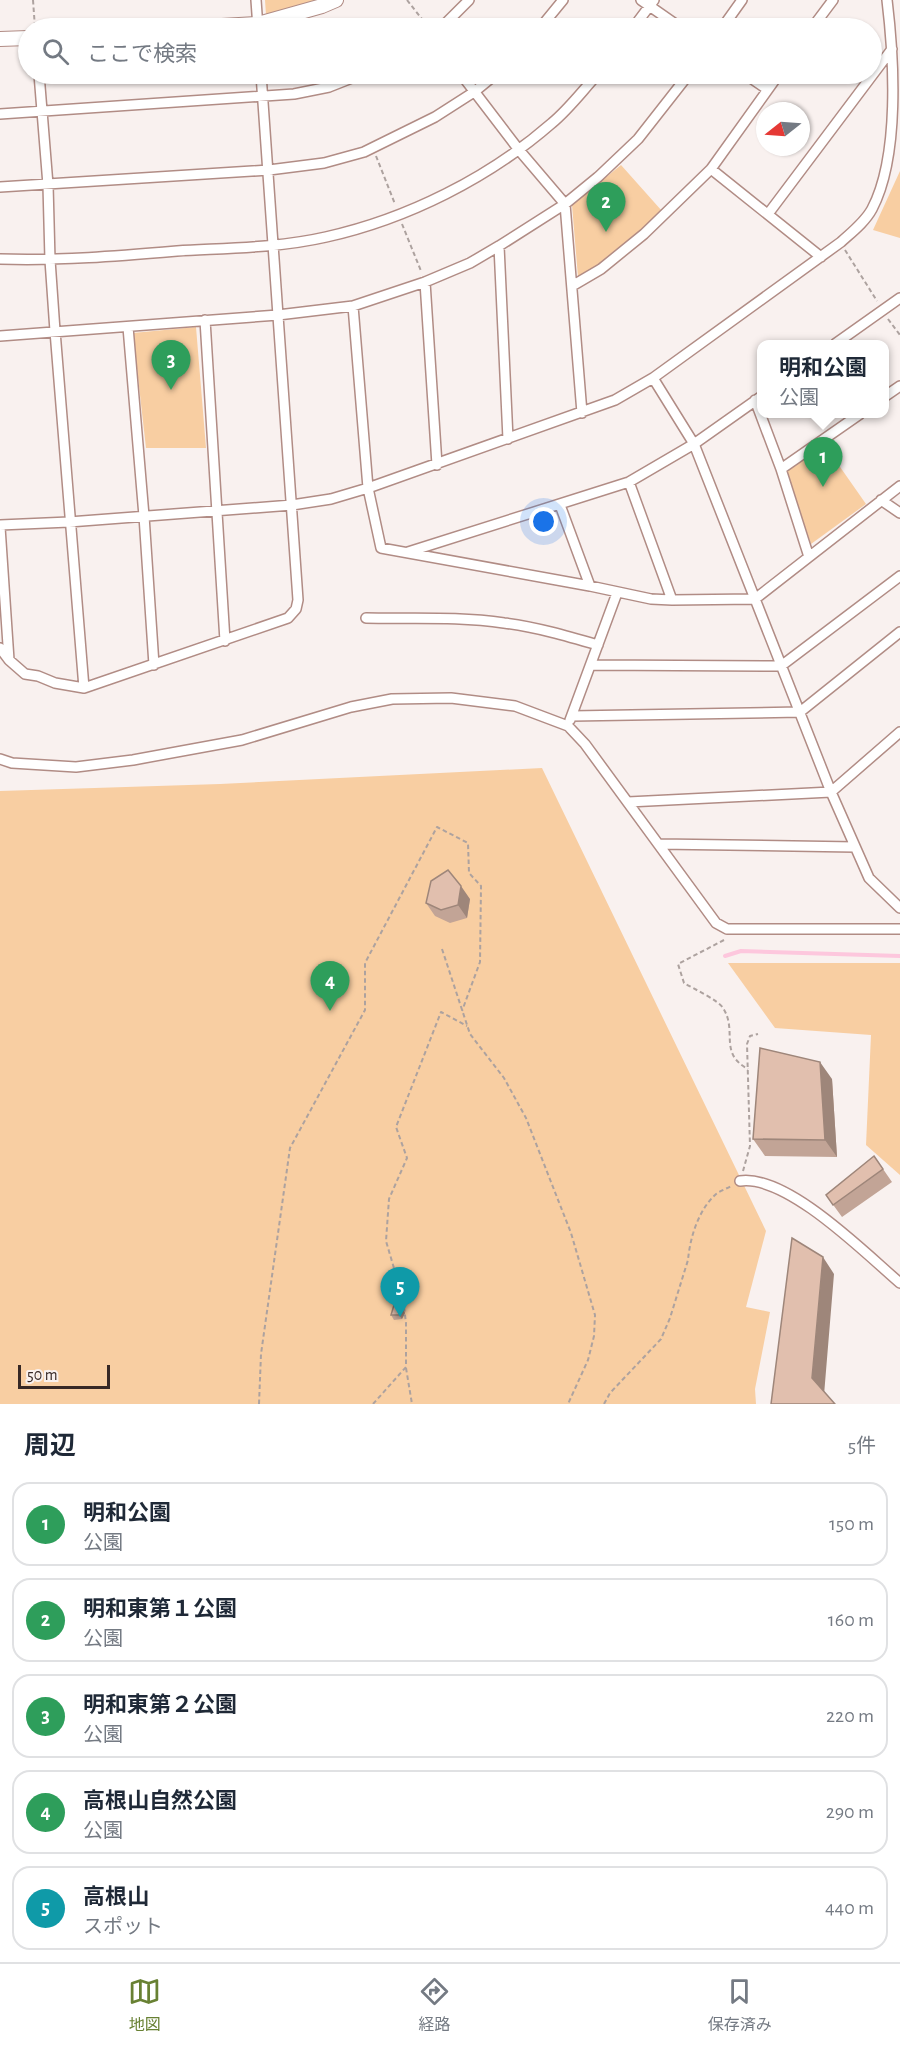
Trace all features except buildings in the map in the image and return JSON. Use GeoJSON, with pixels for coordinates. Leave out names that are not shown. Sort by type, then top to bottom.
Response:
{"type":"FeatureCollection","features":[{"type":"Feature","properties":{"kind":"street"},"geometry":{"type":"LineString","coordinates":[[256,0],[257,18]]}},
{"type":"Feature","properties":{"kind":"street"},"geometry":{"type":"LineString","coordinates":[[284,18],[336,0]]}},
{"type":"Feature","properties":{"kind":"street"},"geometry":{"type":"LineString","coordinates":[[451,18],[469,0]]}},
{"type":"Feature","properties":{"kind":"street"},"geometry":{"type":"LineString","coordinates":[[548,18],[563,0]]}},
{"type":"Feature","properties":{"kind":"street"},"geometry":{"type":"LineString","coordinates":[[729,18],[742,0]]}},
{"type":"Feature","properties":{"kind":"street"},"geometry":{"type":"LineString","coordinates":[[820,18],[833,0]]}},
{"type":"Feature","properties":{"kind":"street"},"geometry":{"type":"LineString","coordinates":[[9,660],[0,526],[292,506],[331,499],[437,465],[615,399],[652,378],[841,242],[859,227],[871,211],[882,188],[889,151],[892,49],[887,0]]}},
{"type":"Feature","properties":{"kind":"street"},"geometry":{"type":"LineString","coordinates":[[639,18],[648,2],[668,18]]}},
{"type":"Feature","properties":{"kind":"street"},"geometry":{"type":"LineString","coordinates":[[0,39],[18,38]]}},
{"type":"Feature","properties":{"kind":"street"},"geometry":{"type":"LineString","coordinates":[[882,62],[892,49]]}},
{"type":"Feature","properties":{"kind":"street"},"geometry":{"type":"LineString","coordinates":[[40,84],[48,185],[55,332],[84,688]]}},
{"type":"Feature","properties":{"kind":"street"},"geometry":{"type":"LineString","coordinates":[[0,648],[9,660],[26,674],[55,683],[84,688],[288,618],[296,609],[298,600],[292,506],[262,84]]}},
{"type":"Feature","properties":{"kind":"street"},"geometry":{"type":"LineString","coordinates":[[0,114],[43,113],[294,94],[337,84]]}},
{"type":"Feature","properties":{"kind":"street"},"geometry":{"type":"LineString","coordinates":[[468,84],[519,150],[565,204],[582,413]]}},
{"type":"Feature","properties":{"kind":"street"},"geometry":{"type":"LineString","coordinates":[[0,187],[269,170],[324,163],[364,152],[435,117],[484,84]]}},
{"type":"Feature","properties":{"kind":"street"},"geometry":{"type":"LineString","coordinates":[[0,259],[50,260],[272,245],[325,237],[367,226],[449,192],[519,150],[553,122],[589,84]]}},
{"type":"Feature","properties":{"kind":"street"},"geometry":{"type":"LineString","coordinates":[[0,336],[278,315],[353,306],[425,282],[470,263],[565,204],[638,140],[681,84]]}},
{"type":"Feature","properties":{"kind":"street"},"geometry":{"type":"LineString","coordinates":[[760,84],[767,89]]}},
{"type":"Feature","properties":{"kind":"street"},"geometry":{"type":"LineString","coordinates":[[572,286],[601,269],[644,234],[711,169],[771,84]]}},
{"type":"Feature","properties":{"kind":"street"},"geometry":{"type":"LineString","coordinates":[[768,214],[866,84]]}},
{"type":"Feature","properties":{"kind":"street"},"geometry":{"type":"LineString","coordinates":[[711,169],[821,257]]}},
{"type":"Feature","properties":{"kind":"street"},"geometry":{"type":"LineString","coordinates":[[499,246],[508,439]]}},
{"type":"Feature","properties":{"kind":"street"},"geometry":{"type":"LineString","coordinates":[[425,282],[437,465]]}},
{"type":"Feature","properties":{"kind":"street"},"geometry":{"type":"LineString","coordinates":[[842,340],[900,298]]}},
{"type":"Feature","properties":{"kind":"street"},"geometry":{"type":"LineString","coordinates":[[353,306],[368,488],[381,548],[672,600],[755,598],[900,486]]}},
{"type":"Feature","properties":{"kind":"street"},"geometry":{"type":"LineString","coordinates":[[205,320],[225,641]]}},
{"type":"Feature","properties":{"kind":"street"},"geometry":{"type":"LineString","coordinates":[[128,327],[154,665]]}},
{"type":"Feature","properties":{"kind":"street"},"geometry":{"type":"LineString","coordinates":[[652,378],[694,444],[831,792],[869,878],[900,908]]}},
{"type":"Feature","properties":{"kind":"street"},"geometry":{"type":"LineString","coordinates":[[406,552],[630,482],[694,444],[757,399]]}},
{"type":"Feature","properties":{"kind":"street"},"geometry":{"type":"LineString","coordinates":[[764,418],[809,557]]}},
{"type":"Feature","properties":{"kind":"street"},"geometry":{"type":"LineString","coordinates":[[781,469],[854,418]]}},
{"type":"Feature","properties":{"kind":"street"},"geometry":{"type":"LineString","coordinates":[[630,482],[672,600]]}},
{"type":"Feature","properties":{"kind":"street"},"geometry":{"type":"LineString","coordinates":[[881,500],[900,513]]}},
{"type":"Feature","properties":{"kind":"street"},"geometry":{"type":"LineString","coordinates":[[560,505],[590,585]]}},
{"type":"Feature","properties":{"kind":"street"},"geometry":{"type":"LineString","coordinates":[[591,666],[781,666],[900,576]]}},
{"type":"Feature","properties":{"kind":"street"},"geometry":{"type":"LineString","coordinates":[[568,726],[617,592]]}},
{"type":"Feature","properties":{"kind":"street"},"geometry":{"type":"LineString","coordinates":[[366,618],[474,620],[504,623],[550,632],[597,645]]}},
{"type":"Feature","properties":{"kind":"street"},"geometry":{"type":"LineString","coordinates":[[572,716],[800,712],[900,632]]}},
{"type":"Feature","properties":{"kind":"street"},"geometry":{"type":"LineString","coordinates":[[0,759],[12,763],[76,767],[133,760],[242,740],[351,707],[392,699],[451,698],[515,706],[568,726],[585,744],[716,923],[727,929],[900,929]]}},
{"type":"Feature","properties":{"kind":"street"},"geometry":{"type":"LineString","coordinates":[[628,802],[831,792],[900,732]]}},
{"type":"Feature","properties":{"kind":"street"},"geometry":{"type":"LineString","coordinates":[[659,844],[855,847]]}},
{"type":"Feature","properties":{"kind":"street"},"geometry":{"type":"LineString","coordinates":[[740,1181],[748,1180],[780,1190],[808,1206],[900,1283]]}},
{"type":"Feature","properties":{"kind":"path"},"geometry":{"type":"LineString","coordinates":[[33,0],[34,18]]}},
{"type":"Feature","properties":{"kind":"path"},"geometry":{"type":"LineString","coordinates":[[407,0],[421,18]]}},
{"type":"Feature","properties":{"kind":"path"},"geometry":{"type":"LineString","coordinates":[[841,242],[900,335]]}},
{"type":"Feature","properties":{"kind":"path"},"geometry":{"type":"LineString","coordinates":[[259,1404],[261,1354],[290,1148],[364,1010],[365,963],[437,827],[468,843],[469,873],[482,886],[480,962],[462,1011]]}},
{"type":"Feature","properties":{"kind":"path"},"geometry":{"type":"LineString","coordinates":[[727,929],[725,940],[678,964],[684,983],[722,1005],[730,1019],[730,1050],[737,1063],[748,1069]]}},
{"type":"Feature","properties":{"kind":"path"},"geometry":{"type":"LineString","coordinates":[[442,949],[470,1034],[504,1078],[526,1118],[571,1233],[595,1315],[594,1336],[588,1360],[568,1404]]}},
{"type":"Feature","properties":{"kind":"path"},"geometry":{"type":"LineString","coordinates":[[412,1404],[406,1367],[404,1299],[386,1241],[389,1199],[407,1158],[396,1126],[441,1012],[467,1026]]}},
{"type":"Feature","properties":{"kind":"path"},"geometry":{"type":"LineString","coordinates":[[604,1404],[610,1393],[661,1339],[670,1318],[698,1221],[717,1193],[740,1181],[750,1146],[747,1044],[750,1036],[758,1034]]}},
{"type":"Feature","properties":{"kind":"path"},"geometry":{"type":"LineString","coordinates":[[373,1404],[406,1367]]}},
{"type":"Feature","properties":{"kind":"shaded area"},"geometry":{"type":"Polygon","coordinates":[[[265,0],[320,0],[266,15],[265,0]]]}},
{"type":"Feature","properties":{"kind":"shaded area"},"geometry":{"type":"Polygon","coordinates":[[[621,165],[662,211],[612,255],[578,277],[572,205],[621,165]]]}},
{"type":"Feature","properties":{"kind":"shaded area"},"geometry":{"type":"Polygon","coordinates":[[[900,171],[900,238],[873,230],[900,171]]]}},
{"type":"Feature","properties":{"kind":"shaded area"},"geometry":{"type":"Polygon","coordinates":[[[196,327],[206,448],[146,448],[133,333],[196,327]]]}},
{"type":"Feature","properties":{"kind":"shaded area"},"geometry":{"type":"Polygon","coordinates":[[[824,444],[866,504],[811,544],[785,470],[824,444]]]}},
{"type":"Feature","properties":{"kind":"shaded area"},"geometry":{"type":"Polygon","coordinates":[[[542,768],[766,1231],[746,1307],[770,1312],[755,1389],[756,1404],[0,1404],[0,791],[220,784],[542,768]]]}},
{"type":"Feature","properties":{"kind":"shaded area"},"geometry":{"type":"Polygon","coordinates":[[[728,963],[900,963],[900,1175],[866,1145],[871,1035],[775,1028],[728,963]]]}},
{"type":"Feature","properties":{"kind":"waterway"},"geometry":{"type":"LineString","coordinates":[[725,956],[741,951],[900,956]]}},
{"type":"Feature","properties":{"kind":"place","name":"明和東第１公園"},"geometry":{"type":"Point","coordinates":[606,232]}},
{"type":"Feature","properties":{"kind":"place","name":"明和東第２公園"},"geometry":{"type":"Point","coordinates":[171,390]}},
{"type":"Feature","properties":{"kind":"place","name":"明和公園"},"geometry":{"type":"Point","coordinates":[823,487]}},
{"type":"Feature","properties":{"kind":"place","name":"高根山自然公園"},"geometry":{"type":"Point","coordinates":[330,1011]}},
{"type":"Feature","properties":{"kind":"place","name":"高根山"},"geometry":{"type":"Point","coordinates":[400,1317]}}]}
